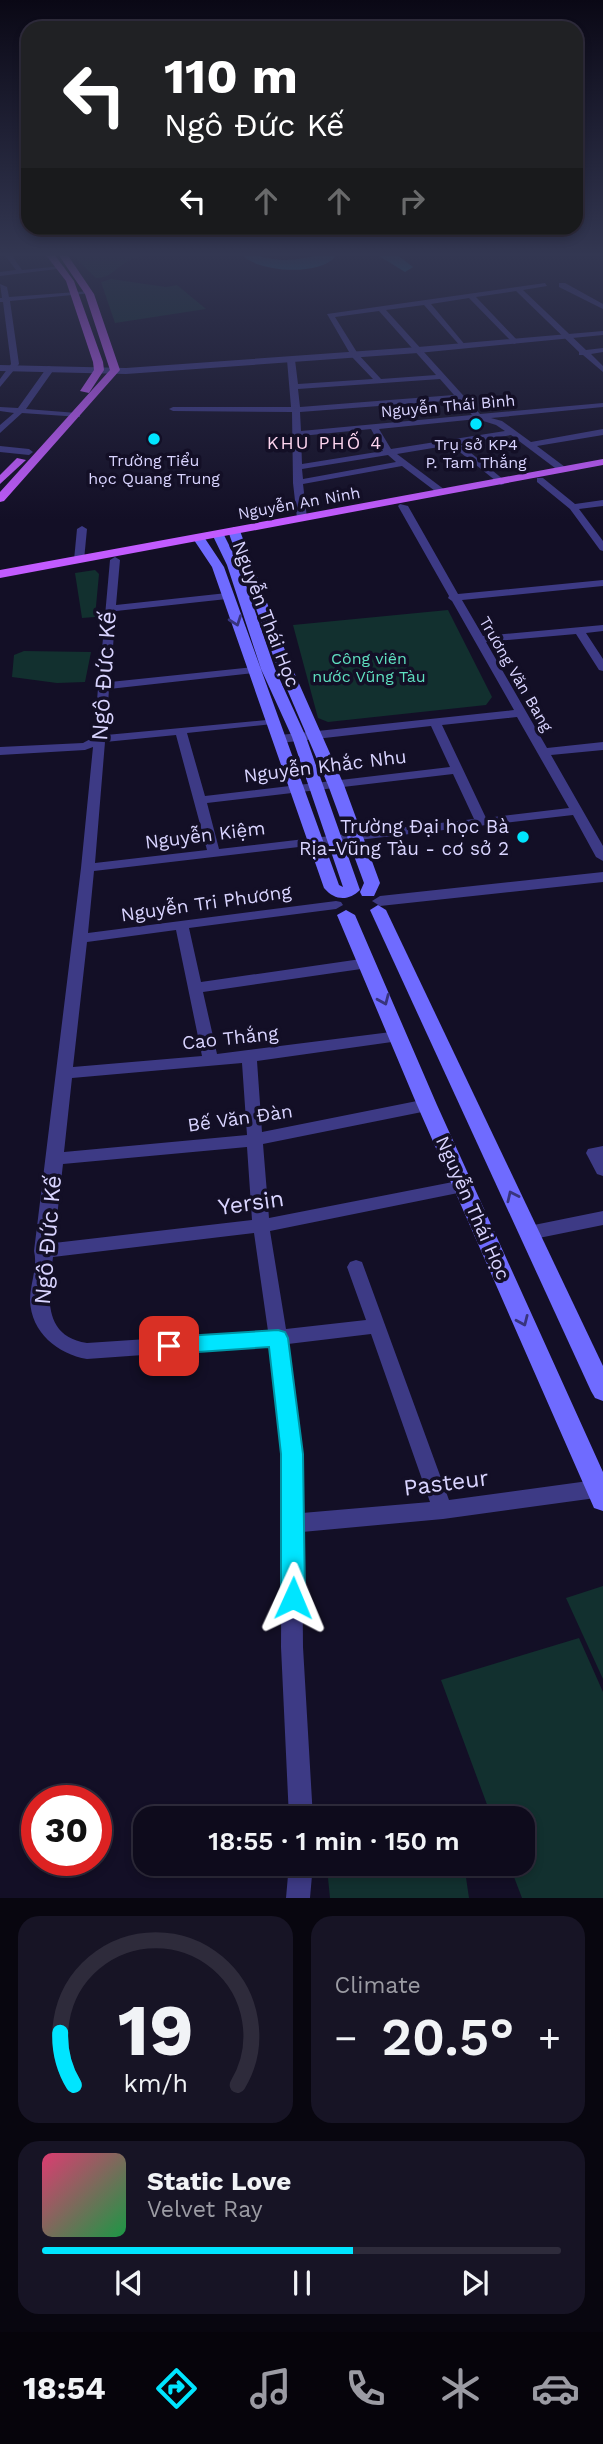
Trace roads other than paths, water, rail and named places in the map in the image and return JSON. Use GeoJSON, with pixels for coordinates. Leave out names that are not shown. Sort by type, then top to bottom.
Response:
{"type":"FeatureCollection","features":[{"type":"Feature","properties":{"kind":"main road"},"geometry":{"type":"LineString","coordinates":[[2,490],[29,452],[72,415],[95,379],[99,370],[90,343]]}},
{"type":"Feature","properties":{"kind":"main road"},"geometry":{"type":"LineString","coordinates":[[2,490],[115,370],[106,343]]}},
{"type":"Feature","properties":{"kind":"main road","name":"Nguyễn An Ninh"},"geometry":{"type":"LineString","coordinates":[[227,535],[302,518],[603,462]]}},
{"type":"Feature","properties":{"kind":"main road","name":"Nguyễn An Ninh"},"geometry":{"type":"LineString","coordinates":[[0,575],[603,469]]}},
{"type":"Feature","properties":{"kind":"main road","name":"Nguyễn Thái Học"},"geometry":{"type":"LineString","coordinates":[[227,535],[233,565],[268,669],[299,737],[357,901],[368,963],[427,1105],[601,1492]]}},
{"type":"Feature","properties":{"kind":"main road","name":"Nguyễn An Ninh"},"geometry":{"type":"LineString","coordinates":[[0,582],[115,560],[200,540]]}},
{"type":"Feature","properties":{"kind":"main road","name":"Nguyễn Thái Học"},"geometry":{"type":"LineString","coordinates":[[200,540],[233,565],[308,717],[372,883],[357,901]]}},
{"type":"Feature","properties":{"kind":"main road","name":"Nguyễn Thái Học"},"geometry":{"type":"LineString","coordinates":[[233,565],[227,596],[332,888],[357,901],[529,1233],[603,1391]]}},
{"type":"Feature","properties":{"kind":"main road"},"geometry":{"type":"LineString","coordinates":[[273,721],[308,717]]}},
{"type":"Feature","properties":{"kind":"street"},"geometry":{"type":"LineString","coordinates":[[347,343],[380,382]]}},
{"type":"Feature","properties":{"kind":"street"},"geometry":{"type":"LineString","coordinates":[[411,343],[478,417],[499,423],[562,469]]}},
{"type":"Feature","properties":{"kind":"street"},"geometry":{"type":"LineString","coordinates":[[459,343],[462,346]]}},
{"type":"Feature","properties":{"kind":"street"},"geometry":{"type":"LineString","coordinates":[[0,368],[115,370],[291,360],[498,343]]}},
{"type":"Feature","properties":{"kind":"street"},"geometry":{"type":"LineString","coordinates":[[572,343],[602,368]]}},
{"type":"Feature","properties":{"kind":"street"},"geometry":{"type":"LineString","coordinates":[[0,344],[12,344],[15,364],[0,385]]}},
{"type":"Feature","properties":{"kind":"street"},"geometry":{"type":"LineString","coordinates":[[582,353],[603,350]]}},
{"type":"Feature","properties":{"kind":"street"},"geometry":{"type":"LineString","coordinates":[[291,360],[295,387],[297,483],[302,518]]}},
{"type":"Feature","properties":{"kind":"street"},"geometry":{"type":"LineString","coordinates":[[0,430],[21,410],[51,368]]}},
{"type":"Feature","properties":{"kind":"street"},"geometry":{"type":"LineString","coordinates":[[295,387],[441,377]]}},
{"type":"Feature","properties":{"kind":"street"},"geometry":{"type":"LineString","coordinates":[[173,409],[295,410],[461,397]]}},
{"type":"Feature","properties":{"kind":"street","name":"Nguyễn Thái Bình"},"geometry":{"type":"LineString","coordinates":[[296,434],[603,405]]}},
{"type":"Feature","properties":{"kind":"street"},"geometry":{"type":"LineString","coordinates":[[0,409],[72,415]]}},
{"type":"Feature","properties":{"kind":"street"},"geometry":{"type":"LineString","coordinates":[[374,427],[388,451],[442,492]]}},
{"type":"Feature","properties":{"kind":"street"},"geometry":{"type":"LineString","coordinates":[[530,445],[603,432]]}},
{"type":"Feature","properties":{"kind":"street"},"geometry":{"type":"LineString","coordinates":[[297,467],[510,433]]}},
{"type":"Feature","properties":{"kind":"street"},"geometry":{"type":"LineString","coordinates":[[453,442],[501,482]]}},
{"type":"Feature","properties":{"kind":"street"},"geometry":{"type":"LineString","coordinates":[[0,449],[29,452]]}},
{"type":"Feature","properties":{"kind":"street"},"geometry":{"type":"LineString","coordinates":[[297,483],[403,463]]}},
{"type":"Feature","properties":{"kind":"street"},"geometry":{"type":"LineString","coordinates":[[540,480],[573,507],[603,548]]}},
{"type":"Feature","properties":{"kind":"street"},"geometry":{"type":"LineString","coordinates":[[573,507],[603,502]]}},
{"type":"Feature","properties":{"kind":"street","name":"Trương Văn Bang"},"geometry":{"type":"LineString","coordinates":[[402,506],[603,857]]}},
{"type":"Feature","properties":{"kind":"street"},"geometry":{"type":"LineString","coordinates":[[79,560],[82,529]]}},
{"type":"Feature","properties":{"kind":"street","name":"Ngô Đức Kế"},"geometry":{"type":"LineString","coordinates":[[115,560],[88,868],[64,1073],[57,1159],[43,1251],[40,1312],[57,1339],[74,1349],[87,1351],[278,1338],[376,1326]]}},
{"type":"Feature","properties":{"kind":"street"},"geometry":{"type":"LineString","coordinates":[[453,598],[603,583]]}},
{"type":"Feature","properties":{"kind":"street"},"geometry":{"type":"LineString","coordinates":[[109,609],[227,596]]}},
{"type":"Feature","properties":{"kind":"street"},"geometry":{"type":"LineString","coordinates":[[478,640],[603,628]]}},
{"type":"Feature","properties":{"kind":"street"},"geometry":{"type":"LineString","coordinates":[[579,630],[603,668]]}},
{"type":"Feature","properties":{"kind":"street"},"geometry":{"type":"LineString","coordinates":[[102,687],[254,670]]}},
{"type":"Feature","properties":{"kind":"street"},"geometry":{"type":"LineString","coordinates":[[280,739],[522,713]]}},
{"type":"Feature","properties":{"kind":"street"},"geometry":{"type":"LineString","coordinates":[[0,751],[85,746],[99,739],[273,721]]}},
{"type":"Feature","properties":{"kind":"street"},"geometry":{"type":"LineString","coordinates":[[435,723],[482,822]]}},
{"type":"Feature","properties":{"kind":"street"},"geometry":{"type":"LineString","coordinates":[[181,731],[214,853]]}},
{"type":"Feature","properties":{"kind":"street"},"geometry":{"type":"LineString","coordinates":[[543,752],[603,746]]}},
{"type":"Feature","properties":{"kind":"street","name":"Nguyễn Khắc Nhu"},"geometry":{"type":"LineString","coordinates":[[199,800],[457,770]]}},
{"type":"Feature","properties":{"kind":"street","name":"Nguyễn Kiệm"},"geometry":{"type":"LineString","coordinates":[[88,868],[577,811]]}},
{"type":"Feature","properties":{"kind":"street","name":"Nguyễn Tri Phương"},"geometry":{"type":"LineString","coordinates":[[80,938],[357,901],[603,877]]}},
{"type":"Feature","properties":{"kind":"street"},"geometry":{"type":"LineString","coordinates":[[181,926],[211,1060]]}},
{"type":"Feature","properties":{"kind":"street"},"geometry":{"type":"LineString","coordinates":[[196,988],[368,963]]}},
{"type":"Feature","properties":{"kind":"street","name":"Cao Thắng"},"geometry":{"type":"LineString","coordinates":[[64,1073],[249,1057],[400,1036]]}},
{"type":"Feature","properties":{"kind":"street"},"geometry":{"type":"LineString","coordinates":[[249,1057],[261,1226],[292,1454],[292,1647],[300,1806]]}},
{"type":"Feature","properties":{"kind":"street","name":"Bế Văn Đàn"},"geometry":{"type":"LineString","coordinates":[[57,1159],[254,1140],[427,1105]]}},
{"type":"Feature","properties":{"kind":"street"},"geometry":{"type":"LineString","coordinates":[[603,1152],[594,1153],[603,1170]]}},
{"type":"Feature","properties":{"kind":"street","name":"Yersin"},"geometry":{"type":"LineString","coordinates":[[43,1251],[261,1226],[463,1186]]}},
{"type":"Feature","properties":{"kind":"street"},"geometry":{"type":"LineString","coordinates":[[529,1233],[603,1218]]}},
{"type":"Feature","properties":{"kind":"street"},"geometry":{"type":"LineString","coordinates":[[356,1267],[443,1510]]}},
{"type":"Feature","properties":{"kind":"street","name":"Pasteur"},"geometry":{"type":"LineString","coordinates":[[294,1524],[601,1492]]}},
{"type":"Feature","properties":{"kind":"street"},"geometry":{"type":"LineString","coordinates":[[298,1898],[301,1876]]}},
{"type":"Feature","properties":{"kind":"place","name":"Trụ sở KP4 P. Tam Thắng"},"geometry":{"type":"Point","coordinates":[476,424]}},
{"type":"Feature","properties":{"kind":"place","name":"Trường Tiểu học Quang Trung"},"geometry":{"type":"Point","coordinates":[154,439]}},
{"type":"Feature","properties":{"kind":"place","name":"Trường Đại học Bà Rịa-Vũng Tàu - cơ sở 2"},"geometry":{"type":"Point","coordinates":[523,837]}},
{"type":"Feature","properties":{"kind":"district","name":"KHU PHỐ 4"},"geometry":{"type":"Point","coordinates":[325,442]}},
{"type":"Feature","properties":{"kind":"park label","name":"Công viên nước Vũng Tàu"},"geometry":{"type":"Point","coordinates":[369,667]}}]}
